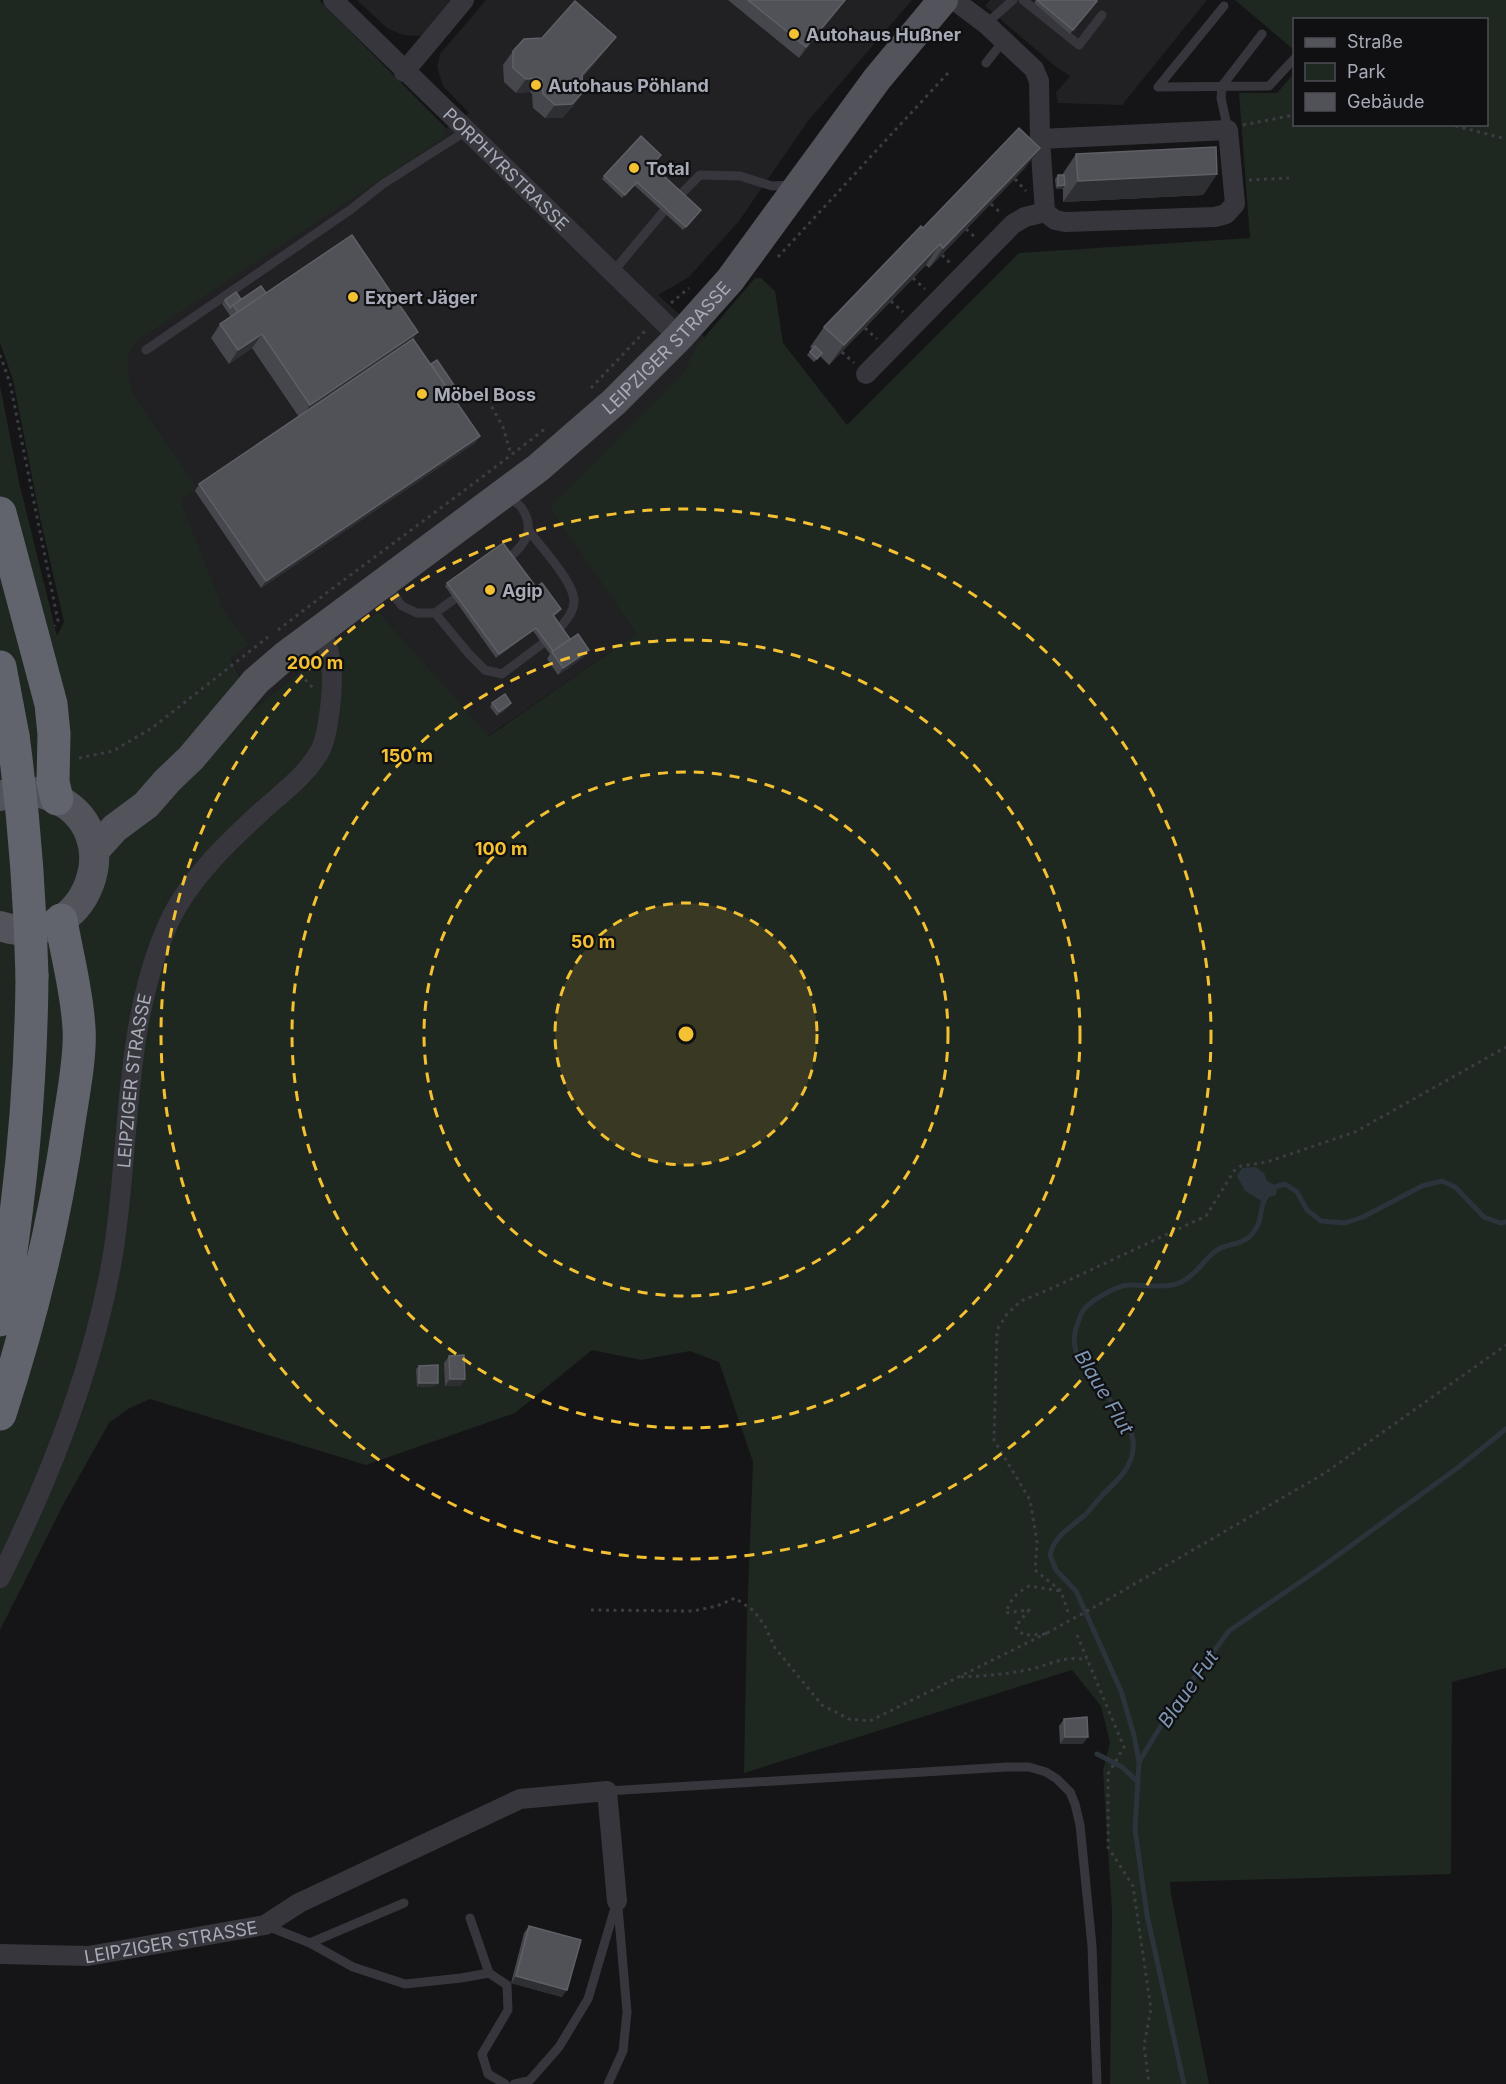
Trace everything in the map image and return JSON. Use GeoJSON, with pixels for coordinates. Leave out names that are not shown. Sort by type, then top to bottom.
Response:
{"type":"FeatureCollection","features":[{"type":"Feature","properties":{"kind":"highway"},"geometry":{"type":"LineString","coordinates":[[0,513],[51,704],[54,734],[53,782],[67,807]]}},
{"type":"Feature","properties":{"kind":"highway"},"geometry":{"type":"LineString","coordinates":[[0,667],[22,801],[31,915],[32,976],[25,1145],[0,1320]]}},
{"type":"Feature","properties":{"kind":"highway"},"geometry":{"type":"LineString","coordinates":[[0,1414],[25,1333],[40,1273],[65,1153],[74,1093],[80,1029],[75,989],[61,920]]}},
{"type":"Feature","properties":{"kind":"main road","name":"LEIPZIGER STRASSE"},"geometry":{"type":"LineString","coordinates":[[94,851],[115,828],[146,805],[191,758],[256,681],[321,629],[504,494],[565,446],[606,409],[668,327],[730,280],[877,79],[944,0]]}},
{"type":"Feature","properties":{"kind":"main road","name":"LEIPZIGER STRASSE"},"geometry":{"type":"LineString","coordinates":[[67,807],[111,808],[167,781]]}},
{"type":"Feature","properties":{"kind":"main road"},"geometry":{"type":"LineString","coordinates":[[0,796],[25,791],[42,794],[67,807],[85,826],[94,851],[94,867],[87,891],[74,910],[61,920],[36,930],[0,926]]}},
{"type":"Feature","properties":{"kind":"street","name":"PORPHYRSTRASSE"},"geometry":{"type":"LineString","coordinates":[[333,0],[404,72],[668,327]]}},
{"type":"Feature","properties":{"kind":"street"},"geometry":{"type":"LineString","coordinates":[[404,72],[464,0]]}},
{"type":"Feature","properties":{"kind":"street"},"geometry":{"type":"LineString","coordinates":[[954,0],[986,24],[1034,69],[1039,81],[1040,139],[1045,212],[1055,220],[1065,222],[1215,217],[1227,213],[1235,204],[1228,130],[1040,139]]}},
{"type":"Feature","properties":{"kind":"street"},"geometry":{"type":"LineString","coordinates":[[866,374],[1013,224],[1025,217],[1045,212]]}},
{"type":"Feature","properties":{"kind":"street","name":"LEIPZIGER STRASSE"},"geometry":{"type":"LineString","coordinates":[[0,1578],[34,1505],[89,1358],[113,1254],[137,1038],[145,988],[157,951],[170,919],[185,894],[210,863],[262,811],[288,789],[310,766],[321,749],[327,730],[332,664],[321,629]]}},
{"type":"Feature","properties":{"kind":"street"},"geometry":{"type":"LineString","coordinates":[[265,1925],[299,1903],[520,1800],[608,1791],[617,1901]]}},
{"type":"Feature","properties":{"kind":"street","name":"LEIPZIGER STRASSE"},"geometry":{"type":"LineString","coordinates":[[0,1954],[88,1956],[265,1925]]}},
{"type":"Feature","properties":{"kind":"lane"},"geometry":{"type":"LineString","coordinates":[[986,24],[1013,0]]}},
{"type":"Feature","properties":{"kind":"lane"},"geometry":{"type":"LineString","coordinates":[[1023,0],[1079,45],[1102,15]]}},
{"type":"Feature","properties":{"kind":"lane"},"geometry":{"type":"LineString","coordinates":[[1224,6],[1158,87],[1269,86],[1293,61]]}},
{"type":"Feature","properties":{"kind":"lane"},"geometry":{"type":"LineString","coordinates":[[1228,130],[1221,98],[1222,86],[1262,34]]}},
{"type":"Feature","properties":{"kind":"lane"},"geometry":{"type":"LineString","coordinates":[[986,63],[1004,40]]}},
{"type":"Feature","properties":{"kind":"lane"},"geometry":{"type":"LineString","coordinates":[[146,350],[350,210],[383,184],[466,131]]}},
{"type":"Feature","properties":{"kind":"lane"},"geometry":{"type":"LineString","coordinates":[[612,273],[663,212],[700,175],[740,176],[772,186],[800,185]]}},
{"type":"Feature","properties":{"kind":"lane"},"geometry":{"type":"LineString","coordinates":[[504,494],[523,509],[529,531],[564,574],[574,600],[570,615],[558,630]]}},
{"type":"Feature","properties":{"kind":"lane"},"geometry":{"type":"LineString","coordinates":[[510,557],[523,546],[529,531]]}},
{"type":"Feature","properties":{"kind":"lane"},"geometry":{"type":"LineString","coordinates":[[384,584],[402,606],[417,613],[435,613],[453,600]]}},
{"type":"Feature","properties":{"kind":"lane"},"geometry":{"type":"LineString","coordinates":[[435,613],[468,654],[485,670],[502,674],[542,644]]}},
{"type":"Feature","properties":{"kind":"lane"},"geometry":{"type":"LineString","coordinates":[[608,1791],[1006,1767],[1029,1767],[1046,1772],[1070,1792],[1080,1825],[1092,1946],[1097,2084]]}},
{"type":"Feature","properties":{"kind":"lane"},"geometry":{"type":"LineString","coordinates":[[514,2084],[530,2080],[559,2047],[588,1999],[617,1901]]}},
{"type":"Feature","properties":{"kind":"lane"},"geometry":{"type":"LineString","coordinates":[[608,2084],[623,2051],[627,2013],[617,1901]]}},
{"type":"Feature","properties":{"kind":"lane"},"geometry":{"type":"LineString","coordinates":[[310,1943],[404,1903]]}},
{"type":"Feature","properties":{"kind":"lane"},"geometry":{"type":"LineString","coordinates":[[470,1918],[489,1973],[507,1985],[508,2010],[482,2054],[488,2074],[505,2084]]}},
{"type":"Feature","properties":{"kind":"lane","name":"LEIPZIGER STRASSE"},"geometry":{"type":"LineString","coordinates":[[265,1925],[310,1943],[352,1967],[405,1984],[489,1973]]}},
{"type":"Feature","properties":{"kind":"path"},"geometry":{"type":"LineString","coordinates":[[772,263],[948,73]]}},
{"type":"Feature","properties":{"kind":"path"},"geometry":{"type":"LineString","coordinates":[[1228,130],[1253,122],[1293,115]]}},
{"type":"Feature","properties":{"kind":"path"},"geometry":{"type":"LineString","coordinates":[[1456,126],[1506,139]]}},
{"type":"Feature","properties":{"kind":"path"},"geometry":{"type":"LineString","coordinates":[[1233,181],[1289,178]]}},
{"type":"Feature","properties":{"kind":"path"},"geometry":{"type":"LineString","coordinates":[[587,393],[668,327],[675,299],[691,287]]}},
{"type":"Feature","properties":{"kind":"path"},"geometry":{"type":"LineString","coordinates":[[0,355],[10,383],[58,621],[40,658]]}},
{"type":"Feature","properties":{"kind":"path"},"geometry":{"type":"LineString","coordinates":[[488,400],[503,427],[511,455]]}},
{"type":"Feature","properties":{"kind":"path"},"geometry":{"type":"LineString","coordinates":[[52,762],[113,752],[152,728],[554,421]]}},
{"type":"Feature","properties":{"kind":"path"},"geometry":{"type":"LineString","coordinates":[[1068,1612],[1060,1591],[1035,1570],[1038,1542],[1030,1500],[994,1440],[997,1330],[1007,1314],[1021,1301],[1206,1216],[1234,1172],[1241,1166],[1266,1162],[1355,1132],[1506,1047]]}},
{"type":"Feature","properties":{"kind":"path"},"geometry":{"type":"LineString","coordinates":[[591,1610],[693,1611],[735,1598],[754,1611],[765,1626],[775,1648],[822,1705],[849,1719],[870,1721],[1047,1634],[1325,1473],[1506,1345]]}},
{"type":"Feature","properties":{"kind":"path"},"geometry":{"type":"LineString","coordinates":[[1047,1634],[1024,1635],[1015,1627],[1029,1610],[1006,1613],[1009,1602],[1029,1586],[1060,1591]]}},
{"type":"Feature","properties":{"kind":"path"},"geometry":{"type":"LineString","coordinates":[[1077,1635],[1124,1747],[1108,1774],[1108,1847],[1134,1886],[1151,2008],[1144,2045],[1149,2084]]}},
{"type":"Feature","properties":{"kind":"path"},"geometry":{"type":"LineString","coordinates":[[959,1677],[991,1676],[1033,1668],[1065,1658],[1088,1660]]}},
{"type":"Feature","properties":{"kind":"shaded area"},"geometry":{"type":"Polygon","coordinates":[[[357,0],[455,0],[426,34],[418,36],[403,35],[387,28],[357,0]]]}},
{"type":"Feature","properties":{"kind":"shaded area"},"geometry":{"type":"Polygon","coordinates":[[[486,0],[912,0],[808,121],[739,221],[689,277],[658,295],[712,344],[551,507],[636,634],[488,736],[379,612],[359,625],[254,709],[98,354],[469,113],[443,86],[437,67],[440,54],[486,0]]]}},
{"type":"Feature","properties":{"kind":"shaded area"},"geometry":{"type":"Polygon","coordinates":[[[990,0],[1207,0],[1122,105],[1058,103],[1056,93],[1070,76],[1055,66],[985,6],[990,0]]]}},
{"type":"Feature","properties":{"kind":"shaded area"},"geometry":{"type":"Polygon","coordinates":[[[1256,1167],[1264,1173],[1267,1181],[1277,1186],[1276,1195],[1260,1200],[1245,1191],[1237,1176],[1242,1168],[1256,1167]]]}},
{"type":"Feature","properties":{"kind":"green space"},"geometry":{"type":"Polygon","coordinates":[[[0,0],[319,0],[445,127],[443,138],[138,340],[129,353],[127,369],[133,394],[198,489],[180,499],[223,609],[249,645],[231,658],[254,709],[359,625],[379,612],[489,736],[636,634],[550,507],[685,371],[696,347],[755,278],[761,278],[775,291],[783,343],[847,425],[1019,253],[1250,238],[1239,93],[1277,93],[1293,74],[1293,126],[1488,126],[1488,18],[1293,18],[1293,49],[1235,0],[1506,0],[1506,1668],[1452,1682],[1451,1874],[1170,1882],[1209,2084],[1110,2084],[1112,1911],[1103,1771],[1110,1742],[1101,1706],[1072,1670],[744,1773],[753,1462],[719,1362],[690,1351],[641,1360],[592,1350],[515,1413],[366,1465],[150,1399],[128,1409],[109,1423],[63,1505],[0,1630],[0,386],[19,482],[57,636],[64,622],[40,518],[13,380],[0,343],[0,0]]]}},
{"type":"Feature","properties":{"kind":"building"},"geometry":{"type":"Polygon","coordinates":[[[748,0],[845,0],[806,47],[748,0]]]}},
{"type":"Feature","properties":{"kind":"building"},"geometry":{"type":"Polygon","coordinates":[[[1037,0],[1095,0],[1097,1],[1073,30],[1037,0]]]}},
{"type":"Feature","properties":{"kind":"building"},"geometry":{"type":"Polygon","coordinates":[[[575,1],[616,37],[582,75],[583,92],[572,104],[555,105],[543,94],[542,80],[539,78],[526,79],[513,68],[513,51],[524,39],[542,38],[575,1]]]}},
{"type":"Feature","properties":{"kind":"building"},"geometry":{"type":"Polygon","coordinates":[[[1019,128],[1040,148],[943,248],[940,244],[844,345],[824,327],[1019,128]]]}},
{"type":"Feature","properties":{"kind":"building"},"geometry":{"type":"Polygon","coordinates":[[[641,136],[661,155],[652,165],[701,210],[686,227],[637,182],[625,195],[604,176],[641,136]]]}},
{"type":"Feature","properties":{"kind":"building"},"geometry":{"type":"Polygon","coordinates":[[[1216,147],[1217,174],[1078,181],[1076,154],[1216,147]]]}},
{"type":"Feature","properties":{"kind":"building"},"geometry":{"type":"Polygon","coordinates":[[[1058,175],[1064,175],[1065,185],[1058,186],[1058,175]]]}},
{"type":"Feature","properties":{"kind":"building"},"geometry":{"type":"Polygon","coordinates":[[[352,235],[418,332],[310,405],[262,334],[238,350],[220,324],[352,235]]]}},
{"type":"Feature","properties":{"kind":"building"},"geometry":{"type":"Polygon","coordinates":[[[261,286],[266,293],[238,312],[233,305],[261,286]]]}},
{"type":"Feature","properties":{"kind":"building"},"geometry":{"type":"Polygon","coordinates":[[[236,292],[241,299],[230,308],[225,300],[236,292]]]}},
{"type":"Feature","properties":{"kind":"building"},"geometry":{"type":"Polygon","coordinates":[[[413,339],[480,436],[266,581],[199,484],[413,339]]]}},
{"type":"Feature","properties":{"kind":"building"},"geometry":{"type":"Polygon","coordinates":[[[815,346],[822,353],[817,359],[810,352],[815,346]]]}},
{"type":"Feature","properties":{"kind":"building"},"geometry":{"type":"Polygon","coordinates":[[[437,360],[454,385],[448,389],[431,364],[437,360]]]}},
{"type":"Feature","properties":{"kind":"building"},"geometry":{"type":"Polygon","coordinates":[[[503,543],[536,587],[542,583],[561,609],[553,615],[570,639],[553,651],[536,628],[499,654],[447,583],[503,543]]]}},
{"type":"Feature","properties":{"kind":"building"},"geometry":{"type":"Polygon","coordinates":[[[578,634],[589,650],[563,668],[552,652],[578,634]]]}},
{"type":"Feature","properties":{"kind":"building"},"geometry":{"type":"Polygon","coordinates":[[[505,694],[511,703],[499,712],[492,703],[505,694]]]}},
{"type":"Feature","properties":{"kind":"building"},"geometry":{"type":"Polygon","coordinates":[[[464,1355],[465,1379],[450,1379],[449,1356],[464,1355]]]}},
{"type":"Feature","properties":{"kind":"building"},"geometry":{"type":"Polygon","coordinates":[[[438,1365],[438,1383],[419,1383],[419,1366],[438,1365]]]}},
{"type":"Feature","properties":{"kind":"building"},"geometry":{"type":"Polygon","coordinates":[[[1087,1717],[1088,1737],[1065,1737],[1064,1719],[1087,1717]]]}},
{"type":"Feature","properties":{"kind":"building"},"geometry":{"type":"Polygon","coordinates":[[[529,1926],[581,1940],[567,1990],[516,1976],[529,1926]]]}},
{"type":"Feature","properties":{"kind":"waterway","name":"Blaue Flut"},"geometry":{"type":"LineString","coordinates":[[1139,1762],[1121,1691],[1076,1591],[1056,1570],[1050,1555],[1059,1537],[1085,1515],[1117,1480],[1131,1459],[1133,1441],[1128,1424],[1081,1363],[1075,1346],[1076,1328],[1083,1311],[1097,1298],[1124,1286],[1171,1285],[1188,1278],[1217,1250],[1249,1237],[1258,1226],[1263,1203],[1272,1188],[1285,1184],[1297,1192],[1307,1210],[1321,1221],[1345,1223],[1363,1217],[1422,1186],[1442,1181],[1455,1187],[1484,1217],[1500,1223],[1506,1222]]}},
{"type":"Feature","properties":{"kind":"waterway","name":"Blaue Fut"},"geometry":{"type":"LineString","coordinates":[[1184,2084],[1147,1915],[1135,1829],[1139,1762],[1173,1706],[1229,1631],[1319,1569],[1460,1466],[1506,1429]]}},
{"type":"Feature","properties":{"kind":"waterway"},"geometry":{"type":"LineString","coordinates":[[1097,1754],[1122,1767],[1138,1782]]}},
{"type":"Feature","properties":{"kind":"place","name":"Autohaus Hußner"},"geometry":{"type":"Point","coordinates":[794,34]}},
{"type":"Feature","properties":{"kind":"place","name":"Autohaus Pöhland"},"geometry":{"type":"Point","coordinates":[536,85]}},
{"type":"Feature","properties":{"kind":"place","name":"Total"},"geometry":{"type":"Point","coordinates":[634,168]}},
{"type":"Feature","properties":{"kind":"place","name":"Expert Jäger"},"geometry":{"type":"Point","coordinates":[353,297]}},
{"type":"Feature","properties":{"kind":"place","name":"Möbel Boss"},"geometry":{"type":"Point","coordinates":[422,394]}},
{"type":"Feature","properties":{"kind":"place","name":"Agip"},"geometry":{"type":"Point","coordinates":[490,590]}}]}
